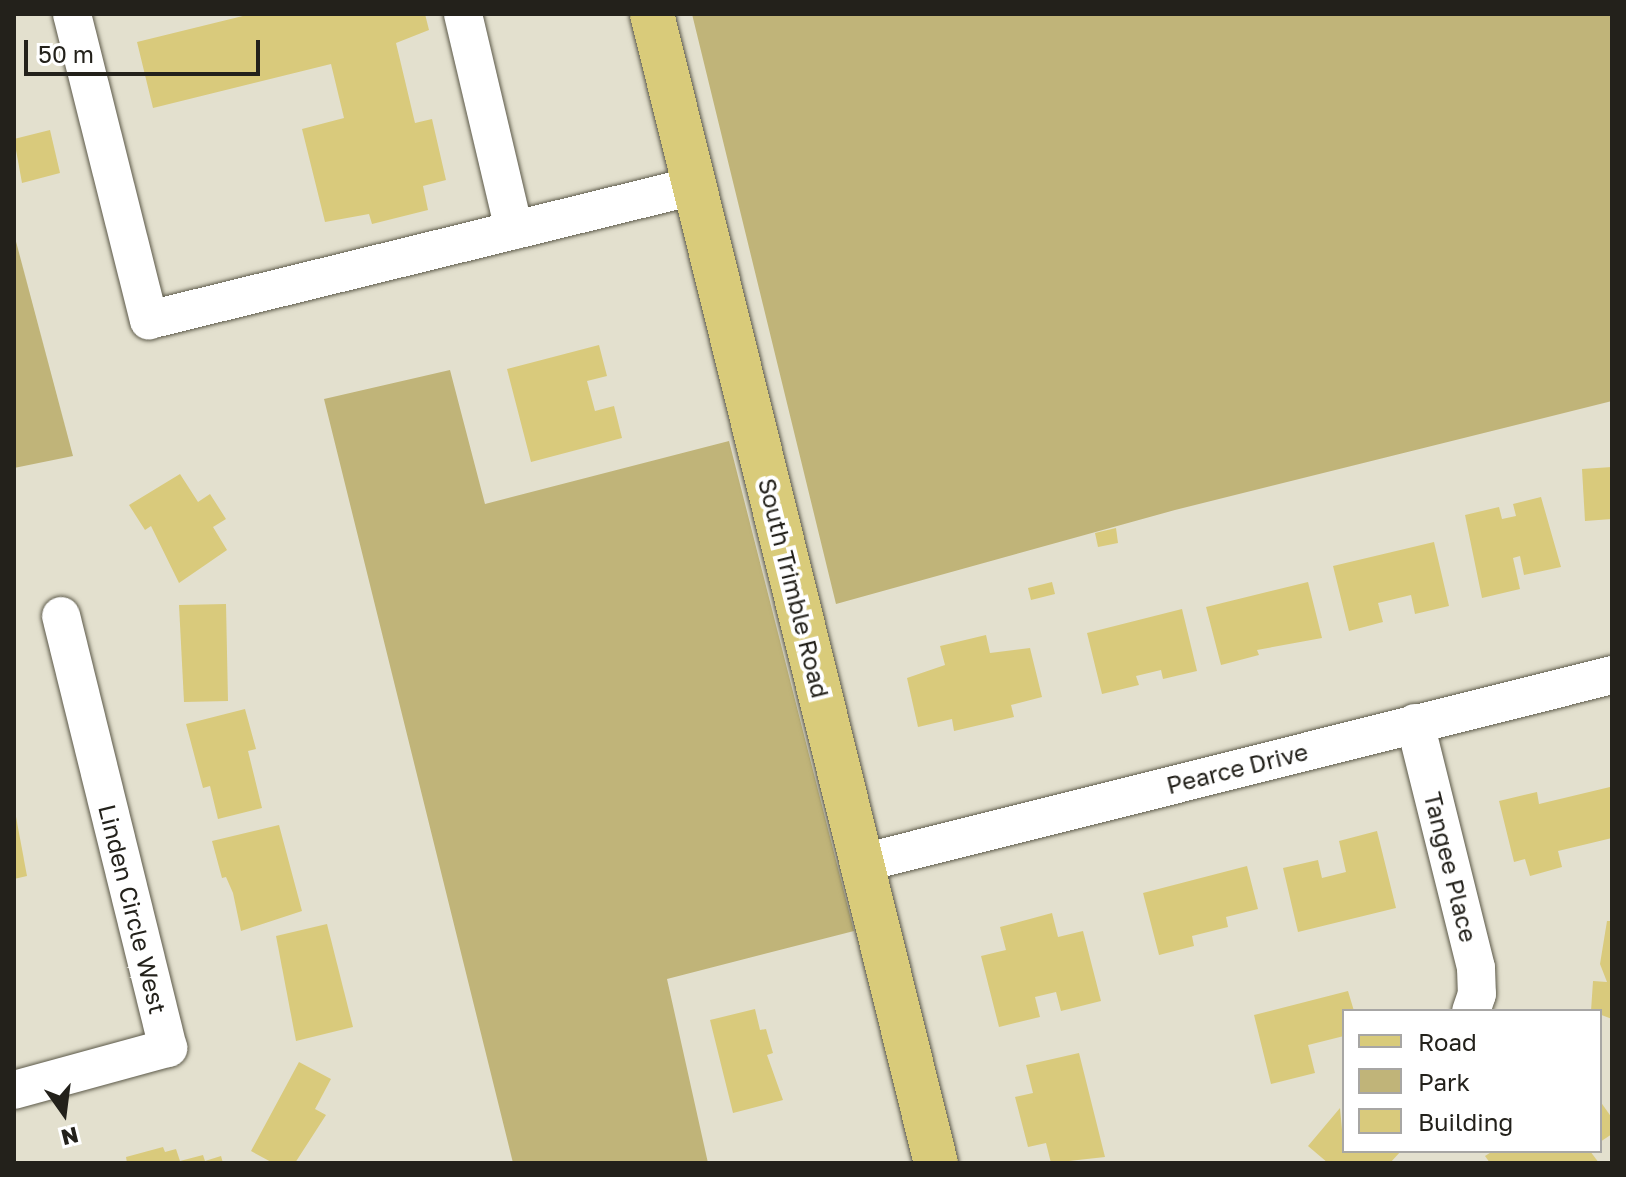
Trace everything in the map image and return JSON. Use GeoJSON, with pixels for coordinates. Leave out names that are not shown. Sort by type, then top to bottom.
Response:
{"type":"FeatureCollection","features":[{"type":"Feature","properties":{"kind":"main road","name":"South Trimble Road"},"geometry":{"type":"LineString","coordinates":[[652,14],[936,1163]]}},
{"type":"Feature","properties":{"kind":"street"},"geometry":{"type":"LineString","coordinates":[[72,14],[149,320],[694,186]]}},
{"type":"Feature","properties":{"kind":"street"},"geometry":{"type":"LineString","coordinates":[[463,14],[514,230]]}},
{"type":"Feature","properties":{"kind":"street","name":"Linden Circle West"},"geometry":{"type":"LineString","coordinates":[[14,1090],[168,1048],[61,616]]}},
{"type":"Feature","properties":{"kind":"street","name":"Pearce Drive"},"geometry":{"type":"LineString","coordinates":[[862,863],[1612,675]]}},
{"type":"Feature","properties":{"kind":"street","name":"Tangee Place"},"geometry":{"type":"LineString","coordinates":[[1415,723],[1476,968],[1477,994],[1472,1009]]}},
{"type":"Feature","properties":{"kind":"green space"},"geometry":{"type":"Polygon","coordinates":[[[692,14],[1612,14],[1612,401],[1175,510],[836,604],[692,14]]]}},
{"type":"Feature","properties":{"kind":"green space"},"geometry":{"type":"Polygon","coordinates":[[[14,234],[73,456],[14,468],[14,234]]]}},
{"type":"Feature","properties":{"kind":"green space"},"geometry":{"type":"Polygon","coordinates":[[[450,370],[485,504],[729,441],[854,931],[667,979],[708,1163],[513,1163],[324,399],[450,370]]]}},
{"type":"Feature","properties":{"kind":"building"},"geometry":{"type":"Polygon","coordinates":[[[251,14],[425,14],[429,30],[396,43],[415,123],[432,119],[446,180],[423,186],[428,210],[372,224],[369,214],[325,222],[302,129],[344,118],[331,64],[153,108],[137,42],[251,14]]]}},
{"type":"Feature","properties":{"kind":"building"},"geometry":{"type":"Polygon","coordinates":[[[50,130],[60,173],[22,183],[14,139],[50,130]]]}},
{"type":"Feature","properties":{"kind":"building"},"geometry":{"type":"Polygon","coordinates":[[[599,345],[607,376],[587,381],[595,411],[614,406],[622,438],[531,462],[507,369],[599,345]]]}},
{"type":"Feature","properties":{"kind":"building"},"geometry":{"type":"Polygon","coordinates":[[[1612,467],[1612,519],[1585,521],[1582,469],[1612,467]]]}},
{"type":"Feature","properties":{"kind":"building"},"geometry":{"type":"Polygon","coordinates":[[[180,474],[198,502],[210,494],[226,519],[213,527],[227,550],[179,583],[151,526],[145,530],[129,505],[180,474]]]}},
{"type":"Feature","properties":{"kind":"building"},"geometry":{"type":"Polygon","coordinates":[[[1541,497],[1561,567],[1524,575],[1520,556],[1513,558],[1520,589],[1482,598],[1465,515],[1499,507],[1502,519],[1516,516],[1513,504],[1541,497]]]}},
{"type":"Feature","properties":{"kind":"building"},"geometry":{"type":"Polygon","coordinates":[[[1116,528],[1118,543],[1098,547],[1095,533],[1116,528]]]}},
{"type":"Feature","properties":{"kind":"building"},"geometry":{"type":"Polygon","coordinates":[[[1434,542],[1449,606],[1415,614],[1411,595],[1378,603],[1383,622],[1349,631],[1333,566],[1434,542]]]}},
{"type":"Feature","properties":{"kind":"building"},"geometry":{"type":"Polygon","coordinates":[[[1052,582],[1055,594],[1031,600],[1028,588],[1052,582]]]}},
{"type":"Feature","properties":{"kind":"building"},"geometry":{"type":"Polygon","coordinates":[[[1308,582],[1322,638],[1257,650],[1259,655],[1221,665],[1206,607],[1308,582]]]}},
{"type":"Feature","properties":{"kind":"building"},"geometry":{"type":"Polygon","coordinates":[[[226,604],[228,701],[184,702],[179,605],[226,604]]]}},
{"type":"Feature","properties":{"kind":"building"},"geometry":{"type":"Polygon","coordinates":[[[1182,609],[1197,671],[1163,679],[1161,670],[1136,676],[1139,685],[1102,694],[1087,633],[1182,609]]]}},
{"type":"Feature","properties":{"kind":"building"},"geometry":{"type":"Polygon","coordinates":[[[986,635],[990,653],[1030,648],[1042,697],[1011,705],[1014,717],[954,731],[952,719],[918,727],[907,678],[945,665],[940,646],[986,635]]]}},
{"type":"Feature","properties":{"kind":"building"},"geometry":{"type":"Polygon","coordinates":[[[245,709],[256,749],[248,751],[262,808],[218,819],[210,786],[203,788],[186,724],[245,709]]]}},
{"type":"Feature","properties":{"kind":"building"},"geometry":{"type":"Polygon","coordinates":[[[1610,787],[1612,838],[1558,851],[1562,867],[1530,876],[1525,859],[1514,862],[1499,801],[1537,792],[1539,804],[1610,787]]]}},
{"type":"Feature","properties":{"kind":"building"},"geometry":{"type":"Polygon","coordinates":[[[14,806],[27,876],[14,879],[14,806]]]}},
{"type":"Feature","properties":{"kind":"building"},"geometry":{"type":"Polygon","coordinates":[[[279,825],[302,911],[241,931],[233,893],[226,877],[222,878],[212,841],[279,825]]]}},
{"type":"Feature","properties":{"kind":"building"},"geometry":{"type":"Polygon","coordinates":[[[1377,831],[1396,908],[1298,932],[1283,868],[1318,860],[1322,878],[1346,872],[1339,841],[1377,831]]]}},
{"type":"Feature","properties":{"kind":"building"},"geometry":{"type":"Polygon","coordinates":[[[1247,866],[1258,909],[1226,917],[1228,927],[1192,936],[1194,946],[1159,955],[1143,893],[1247,866]]]}},
{"type":"Feature","properties":{"kind":"building"},"geometry":{"type":"Polygon","coordinates":[[[1052,913],[1058,937],[1083,931],[1101,1001],[1061,1011],[1056,992],[1035,997],[1040,1017],[999,1027],[981,956],[1006,950],[1000,927],[1052,913]]]}},
{"type":"Feature","properties":{"kind":"building"},"geometry":{"type":"Polygon","coordinates":[[[1607,921],[1612,921],[1612,1019],[1602,1015],[1602,1009],[1591,1009],[1593,981],[1607,982],[1600,964],[1607,921]]]}},
{"type":"Feature","properties":{"kind":"building"},"geometry":{"type":"Polygon","coordinates":[[[327,924],[353,1027],[296,1041],[276,936],[327,924]]]}},
{"type":"Feature","properties":{"kind":"building"},"geometry":{"type":"Polygon","coordinates":[[[1348,991],[1353,1009],[1342,1009],[1342,1036],[1308,1045],[1315,1073],[1271,1084],[1254,1015],[1348,991]]]}},
{"type":"Feature","properties":{"kind":"building"},"geometry":{"type":"Polygon","coordinates":[[[755,1009],[760,1030],[766,1029],[773,1053],[767,1055],[783,1100],[733,1113],[710,1020],[755,1009]]]}},
{"type":"Feature","properties":{"kind":"building"},"geometry":{"type":"Polygon","coordinates":[[[1079,1053],[1105,1157],[1051,1163],[1046,1143],[1028,1147],[1015,1097],[1033,1093],[1026,1065],[1079,1053]]]}},
{"type":"Feature","properties":{"kind":"building"},"geometry":{"type":"Polygon","coordinates":[[[299,1062],[331,1079],[315,1109],[326,1115],[295,1163],[273,1163],[251,1151],[299,1062]]]}},
{"type":"Feature","properties":{"kind":"building"},"geometry":{"type":"Polygon","coordinates":[[[1602,1104],[1612,1118],[1612,1134],[1602,1141],[1602,1104]]]}},
{"type":"Feature","properties":{"kind":"building"},"geometry":{"type":"Polygon","coordinates":[[[1340,1108],[1342,1153],[1399,1153],[1390,1163],[1328,1163],[1308,1146],[1340,1108]]]}},
{"type":"Feature","properties":{"kind":"building"},"geometry":{"type":"Polygon","coordinates":[[[163,1147],[165,1152],[176,1149],[180,1161],[203,1155],[205,1161],[221,1156],[223,1163],[127,1163],[126,1157],[163,1147]]]}},
{"type":"Feature","properties":{"kind":"building"},"geometry":{"type":"Polygon","coordinates":[[[1490,1153],[1592,1153],[1599,1163],[1490,1163],[1485,1156],[1490,1153]]]}}]}
